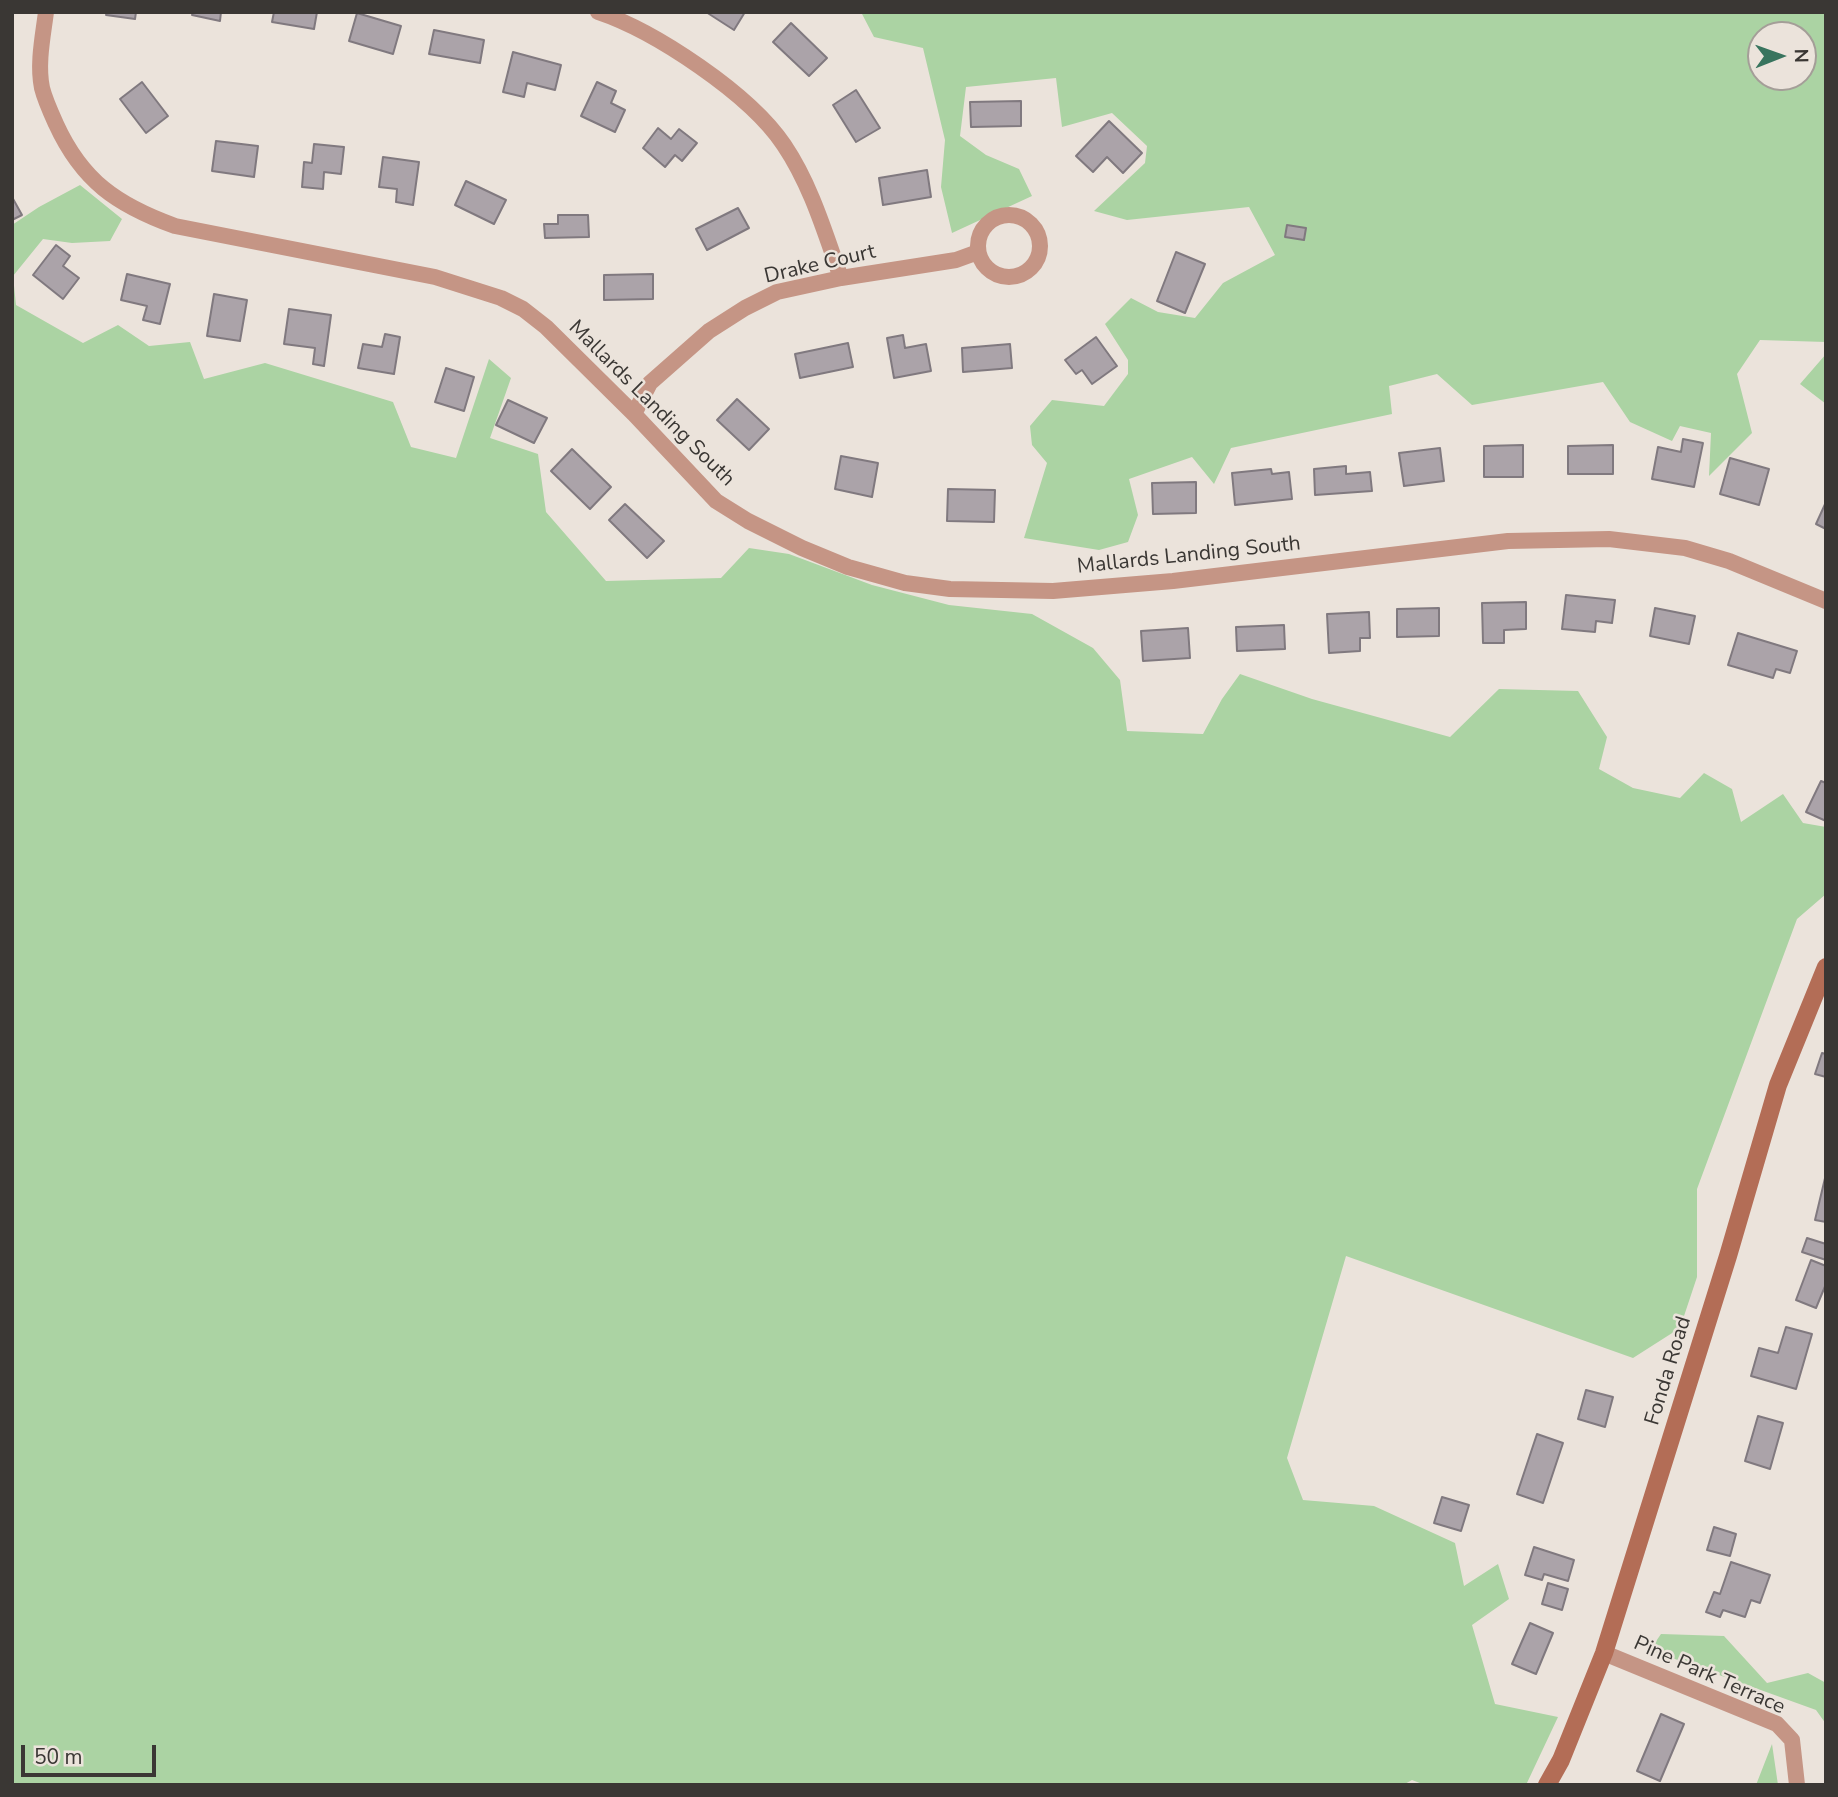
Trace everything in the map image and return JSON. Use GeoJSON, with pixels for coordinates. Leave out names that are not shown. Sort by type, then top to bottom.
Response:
{"type":"FeatureCollection","features":[{"type":"Feature","properties":{"kind":"street","name":"Mallards Landing South"},"geometry":{"type":"LineString","coordinates":[[46,12],[41,49],[42,88],[51,112],[67,149],[95,182],[118,201],[146,216],[175,226],[435,277],[501,298],[523,309],[546,327],[634,414],[716,501],[748,521],[848,567],[905,583],[950,589],[1053,591],[1173,581],[1508,541],[1609,539],[1685,548],[1729,561],[1826,601]]}},
{"type":"Feature","properties":{"kind":"street"},"geometry":{"type":"LineString","coordinates":[[598,12],[646,33],[717,79],[745,101],[783,143],[799,170],[817,210],[841,278]]}},
{"type":"Feature","properties":{"kind":"street"},"geometry":{"type":"LineString","coordinates":[[1003,215],[1013,215],[1031,223],[1040,242],[1036,263],[1029,271],[1009,278],[989,271],[978,252],[980,233],[986,224],[1003,215]]}},
{"type":"Feature","properties":{"kind":"street","name":"Drake Court"},"geometry":{"type":"LineString","coordinates":[[634,414],[650,383],[718,325],[777,292],[841,278],[956,260],[978,252]]}},
{"type":"Feature","properties":{"kind":"street","name":"Fonda Road"},"geometry":{"type":"LineString","coordinates":[[1547,1785],[1561,1760],[1604,1653],[1728,1256],[1778,1085],[1826,967]]}},
{"type":"Feature","properties":{"kind":"street","name":"Pine Park Terrace"},"geometry":{"type":"LineString","coordinates":[[1604,1653],[1777,1724],[1791,1740],[1797,1785]]}},
{"type":"Feature","properties":{"kind":"green space"},"geometry":{"type":"Polygon","coordinates":[[[861,12],[1826,12],[1826,342],[1760,340],[1737,374],[1752,433],[1709,476],[1711,433],[1680,426],[1672,441],[1630,422],[1603,382],[1472,405],[1437,374],[1389,386],[1392,414],[1231,448],[1214,484],[1192,457],[1129,479],[1138,515],[1128,542],[1099,550],[1024,538],[1047,463],[1032,445],[1030,426],[1052,400],[1104,406],[1128,374],[1128,360],[1105,324],[1131,298],[1158,312],[1195,318],[1223,283],[1275,255],[1249,207],[1127,220],[1094,211],[1145,163],[1147,146],[1112,113],[1062,127],[1056,78],[966,87],[960,136],[986,155],[1019,169],[1032,196],[952,233],[941,187],[945,140],[923,48],[874,37],[861,12]]]}},
{"type":"Feature","properties":{"kind":"green space"},"geometry":{"type":"Polygon","coordinates":[[[80,185],[122,219],[110,241],[72,243],[43,239],[13,276],[16,305],[83,343],[118,325],[149,346],[190,342],[204,379],[265,363],[393,402],[411,447],[456,458],[489,359],[511,378],[490,438],[538,454],[546,512],[606,581],[721,578],[749,548],[789,554],[872,585],[949,605],[1032,614],[1093,648],[1120,680],[1127,731],[1203,734],[1222,699],[1240,674],[1312,699],[1450,737],[1499,689],[1578,691],[1607,737],[1599,769],[1633,788],[1680,798],[1704,773],[1732,789],[1741,822],[1783,794],[1803,823],[1826,827],[1826,894],[1797,919],[1697,1189],[1697,1277],[1680,1328],[1633,1358],[1346,1256],[1287,1458],[1303,1500],[1374,1506],[1455,1543],[1464,1586],[1498,1564],[1509,1599],[1472,1625],[1495,1704],[1558,1717],[1526,1785],[1425,1785],[1412,1780],[1403,1785],[12,1785],[12,225],[80,185]]]}},
{"type":"Feature","properties":{"kind":"green space"},"geometry":{"type":"Polygon","coordinates":[[[1826,354],[1826,404],[1800,384],[1826,354]]]}},
{"type":"Feature","properties":{"kind":"green space"},"geometry":{"type":"Polygon","coordinates":[[[1661,1634],[1724,1636],[1767,1683],[1808,1673],[1826,1683],[1826,1724],[1816,1710],[1650,1650],[1661,1634]]]}},
{"type":"Feature","properties":{"kind":"green space"},"geometry":{"type":"Polygon","coordinates":[[[1772,1744],[1778,1785],[1756,1785],[1772,1744]]]}},
{"type":"Feature","properties":{"kind":"building"},"geometry":{"type":"Polygon","coordinates":[[[107,12],[136,12],[135,19],[106,15],[107,12]]]}},
{"type":"Feature","properties":{"kind":"building"},"geometry":{"type":"Polygon","coordinates":[[[193,12],[221,12],[220,21],[192,15],[193,12]]]}},
{"type":"Feature","properties":{"kind":"building"},"geometry":{"type":"Polygon","coordinates":[[[274,12],[317,12],[314,29],[272,22],[274,12]]]}},
{"type":"Feature","properties":{"kind":"building"},"geometry":{"type":"Polygon","coordinates":[[[706,12],[745,12],[734,30],[706,12]]]}},
{"type":"Feature","properties":{"kind":"building"},"geometry":{"type":"Polygon","coordinates":[[[357,13],[401,26],[393,54],[349,41],[357,13]]]}},
{"type":"Feature","properties":{"kind":"building"},"geometry":{"type":"Polygon","coordinates":[[[791,23],[827,58],[809,76],[773,42],[791,23]]]}},
{"type":"Feature","properties":{"kind":"building"},"geometry":{"type":"Polygon","coordinates":[[[434,30],[484,40],[480,63],[429,54],[434,30]]]}},
{"type":"Feature","properties":{"kind":"building"},"geometry":{"type":"Polygon","coordinates":[[[513,52],[561,65],[555,90],[527,83],[524,97],[503,92],[513,52]]]}},
{"type":"Feature","properties":{"kind":"building"},"geometry":{"type":"Polygon","coordinates":[[[142,82],[168,116],[146,133],[120,99],[142,82]]]}},
{"type":"Feature","properties":{"kind":"building"},"geometry":{"type":"Polygon","coordinates":[[[597,82],[616,91],[611,103],[625,110],[615,132],[581,116],[597,82]]]}},
{"type":"Feature","properties":{"kind":"building"},"geometry":{"type":"Polygon","coordinates":[[[856,90],[880,128],[856,142],[833,105],[856,90]]]}},
{"type":"Feature","properties":{"kind":"building"},"geometry":{"type":"Polygon","coordinates":[[[1021,101],[1021,126],[971,127],[970,102],[1021,101]]]}},
{"type":"Feature","properties":{"kind":"building"},"geometry":{"type":"Polygon","coordinates":[[[1109,121],[1142,153],[1123,173],[1107,157],[1093,172],[1076,156],[1109,121]]]}},
{"type":"Feature","properties":{"kind":"building"},"geometry":{"type":"Polygon","coordinates":[[[658,128],[671,139],[679,129],[697,143],[682,161],[675,155],[665,167],[643,148],[658,128]]]}},
{"type":"Feature","properties":{"kind":"building"},"geometry":{"type":"Polygon","coordinates":[[[216,141],[258,146],[254,177],[212,171],[216,141]]]}},
{"type":"Feature","properties":{"kind":"building"},"geometry":{"type":"Polygon","coordinates":[[[314,144],[344,147],[341,174],[324,172],[323,189],[302,187],[304,162],[312,163],[314,144]]]}},
{"type":"Feature","properties":{"kind":"building"},"geometry":{"type":"Polygon","coordinates":[[[383,157],[419,162],[413,205],[396,202],[397,189],[379,187],[383,157]]]}},
{"type":"Feature","properties":{"kind":"building"},"geometry":{"type":"Polygon","coordinates":[[[927,170],[931,197],[883,205],[879,178],[927,170]]]}},
{"type":"Feature","properties":{"kind":"building"},"geometry":{"type":"Polygon","coordinates":[[[466,181],[506,200],[494,224],[455,205],[466,181]]]}},
{"type":"Feature","properties":{"kind":"building"},"geometry":{"type":"Polygon","coordinates":[[[12,197],[22,215],[12,220],[12,197]]]}},
{"type":"Feature","properties":{"kind":"building"},"geometry":{"type":"Polygon","coordinates":[[[738,208],[749,228],[707,250],[696,229],[738,208]]]}},
{"type":"Feature","properties":{"kind":"building"},"geometry":{"type":"Polygon","coordinates":[[[558,215],[588,215],[589,237],[545,238],[544,224],[558,224],[558,215]]]}},
{"type":"Feature","properties":{"kind":"building"},"geometry":{"type":"Polygon","coordinates":[[[1287,225],[1306,228],[1304,240],[1285,237],[1287,225]]]}},
{"type":"Feature","properties":{"kind":"building"},"geometry":{"type":"Polygon","coordinates":[[[56,245],[70,256],[63,266],[79,278],[63,299],[33,275],[56,245]]]}},
{"type":"Feature","properties":{"kind":"building"},"geometry":{"type":"Polygon","coordinates":[[[1176,252],[1205,264],[1185,313],[1157,301],[1176,252]]]}},
{"type":"Feature","properties":{"kind":"building"},"geometry":{"type":"Polygon","coordinates":[[[127,274],[170,284],[160,324],[143,320],[147,306],[121,300],[127,274]]]}},
{"type":"Feature","properties":{"kind":"building"},"geometry":{"type":"Polygon","coordinates":[[[653,274],[653,299],[604,300],[604,275],[653,274]]]}},
{"type":"Feature","properties":{"kind":"building"},"geometry":{"type":"Polygon","coordinates":[[[214,294],[247,300],[240,341],[207,336],[214,294]]]}},
{"type":"Feature","properties":{"kind":"building"},"geometry":{"type":"Polygon","coordinates":[[[289,309],[331,315],[324,366],[313,364],[315,348],[284,344],[289,309]]]}},
{"type":"Feature","properties":{"kind":"building"},"geometry":{"type":"Polygon","coordinates":[[[385,334],[400,337],[394,374],[358,368],[363,344],[382,347],[385,334]]]}},
{"type":"Feature","properties":{"kind":"building"},"geometry":{"type":"Polygon","coordinates":[[[903,335],[905,348],[926,344],[931,371],[894,378],[887,338],[903,335]]]}},
{"type":"Feature","properties":{"kind":"building"},"geometry":{"type":"Polygon","coordinates":[[[1096,337],[1117,366],[1092,384],[1082,370],[1076,374],[1065,360],[1096,337]]]}},
{"type":"Feature","properties":{"kind":"building"},"geometry":{"type":"Polygon","coordinates":[[[848,343],[853,367],[800,378],[795,354],[848,343]]]}},
{"type":"Feature","properties":{"kind":"building"},"geometry":{"type":"Polygon","coordinates":[[[1010,344],[1012,368],[963,372],[962,348],[1010,344]]]}},
{"type":"Feature","properties":{"kind":"building"},"geometry":{"type":"Polygon","coordinates":[[[446,368],[474,377],[464,411],[435,402],[446,368]]]}},
{"type":"Feature","properties":{"kind":"building"},"geometry":{"type":"Polygon","coordinates":[[[737,399],[769,429],[749,450],[717,420],[737,399]]]}},
{"type":"Feature","properties":{"kind":"building"},"geometry":{"type":"Polygon","coordinates":[[[508,400],[547,418],[534,443],[496,425],[508,400]]]}},
{"type":"Feature","properties":{"kind":"building"},"geometry":{"type":"Polygon","coordinates":[[[1683,439],[1703,443],[1694,487],[1652,479],[1658,447],[1681,452],[1683,439]]]}},
{"type":"Feature","properties":{"kind":"building"},"geometry":{"type":"Polygon","coordinates":[[[1523,445],[1523,477],[1484,477],[1484,446],[1523,445]]]}},
{"type":"Feature","properties":{"kind":"building"},"geometry":{"type":"Polygon","coordinates":[[[1613,445],[1613,474],[1568,474],[1568,446],[1613,445]]]}},
{"type":"Feature","properties":{"kind":"building"},"geometry":{"type":"Polygon","coordinates":[[[1440,448],[1444,481],[1404,486],[1399,453],[1440,448]]]}},
{"type":"Feature","properties":{"kind":"building"},"geometry":{"type":"Polygon","coordinates":[[[572,449],[611,487],[590,509],[551,471],[572,449]]]}},
{"type":"Feature","properties":{"kind":"building"},"geometry":{"type":"Polygon","coordinates":[[[841,456],[878,463],[872,497],[835,489],[841,456]]]}},
{"type":"Feature","properties":{"kind":"building"},"geometry":{"type":"Polygon","coordinates":[[[1730,458],[1769,469],[1759,505],[1720,494],[1730,458]]]}},
{"type":"Feature","properties":{"kind":"building"},"geometry":{"type":"Polygon","coordinates":[[[1346,466],[1346,474],[1370,472],[1372,491],[1315,495],[1314,469],[1346,466]]]}},
{"type":"Feature","properties":{"kind":"building"},"geometry":{"type":"Polygon","coordinates":[[[1271,469],[1272,474],[1289,472],[1292,499],[1235,505],[1232,473],[1271,469]]]}},
{"type":"Feature","properties":{"kind":"building"},"geometry":{"type":"Polygon","coordinates":[[[1196,482],[1196,513],[1153,514],[1152,483],[1196,482]]]}},
{"type":"Feature","properties":{"kind":"building"},"geometry":{"type":"Polygon","coordinates":[[[948,489],[995,490],[994,522],[947,521],[948,489]]]}},
{"type":"Feature","properties":{"kind":"building"},"geometry":{"type":"Polygon","coordinates":[[[1826,502],[1826,529],[1816,524],[1826,502]]]}},
{"type":"Feature","properties":{"kind":"building"},"geometry":{"type":"Polygon","coordinates":[[[625,504],[664,541],[647,558],[609,520],[625,504]]]}},
{"type":"Feature","properties":{"kind":"building"},"geometry":{"type":"Polygon","coordinates":[[[1566,595],[1615,600],[1612,623],[1596,621],[1595,632],[1562,629],[1566,595]]]}},
{"type":"Feature","properties":{"kind":"building"},"geometry":{"type":"Polygon","coordinates":[[[1526,602],[1526,629],[1504,630],[1504,643],[1483,643],[1482,603],[1526,602]]]}},
{"type":"Feature","properties":{"kind":"building"},"geometry":{"type":"Polygon","coordinates":[[[1439,608],[1439,636],[1397,637],[1397,609],[1439,608]]]}},
{"type":"Feature","properties":{"kind":"building"},"geometry":{"type":"Polygon","coordinates":[[[1655,608],[1695,616],[1689,644],[1650,636],[1655,608]]]}},
{"type":"Feature","properties":{"kind":"building"},"geometry":{"type":"Polygon","coordinates":[[[1369,612],[1370,638],[1360,638],[1360,651],[1329,653],[1327,614],[1369,612]]]}},
{"type":"Feature","properties":{"kind":"building"},"geometry":{"type":"Polygon","coordinates":[[[1284,625],[1285,649],[1237,651],[1236,627],[1284,625]]]}},
{"type":"Feature","properties":{"kind":"building"},"geometry":{"type":"Polygon","coordinates":[[[1188,628],[1190,658],[1143,661],[1141,631],[1188,628]]]}},
{"type":"Feature","properties":{"kind":"building"},"geometry":{"type":"Polygon","coordinates":[[[1738,633],[1797,651],[1790,673],[1776,669],[1773,678],[1728,665],[1738,633]]]}},
{"type":"Feature","properties":{"kind":"building"},"geometry":{"type":"Polygon","coordinates":[[[1821,781],[1826,783],[1826,821],[1806,812],[1821,781]]]}},
{"type":"Feature","properties":{"kind":"building"},"geometry":{"type":"Polygon","coordinates":[[[1822,1053],[1826,1054],[1826,1077],[1815,1074],[1822,1053]]]}},
{"type":"Feature","properties":{"kind":"building"},"geometry":{"type":"Polygon","coordinates":[[[1826,1174],[1826,1222],[1815,1220],[1826,1174]]]}},
{"type":"Feature","properties":{"kind":"building"},"geometry":{"type":"Polygon","coordinates":[[[1807,1238],[1826,1244],[1826,1260],[1802,1252],[1807,1238]]]}},
{"type":"Feature","properties":{"kind":"building"},"geometry":{"type":"Polygon","coordinates":[[[1811,1260],[1826,1266],[1826,1284],[1816,1308],[1796,1300],[1811,1260]]]}},
{"type":"Feature","properties":{"kind":"building"},"geometry":{"type":"Polygon","coordinates":[[[1786,1327],[1812,1334],[1796,1389],[1751,1376],[1759,1348],[1778,1353],[1786,1327]]]}},
{"type":"Feature","properties":{"kind":"building"},"geometry":{"type":"Polygon","coordinates":[[[1586,1390],[1613,1397],[1605,1427],[1578,1419],[1586,1390]]]}},
{"type":"Feature","properties":{"kind":"building"},"geometry":{"type":"Polygon","coordinates":[[[1758,1416],[1783,1423],[1770,1469],[1745,1461],[1758,1416]]]}},
{"type":"Feature","properties":{"kind":"building"},"geometry":{"type":"Polygon","coordinates":[[[1537,1434],[1563,1443],[1543,1503],[1517,1494],[1537,1434]]]}},
{"type":"Feature","properties":{"kind":"building"},"geometry":{"type":"Polygon","coordinates":[[[1442,1497],[1469,1505],[1461,1531],[1434,1523],[1442,1497]]]}},
{"type":"Feature","properties":{"kind":"building"},"geometry":{"type":"Polygon","coordinates":[[[1714,1527],[1736,1534],[1730,1556],[1707,1550],[1714,1527]]]}},
{"type":"Feature","properties":{"kind":"building"},"geometry":{"type":"Polygon","coordinates":[[[1534,1547],[1574,1560],[1568,1581],[1544,1574],[1542,1580],[1525,1575],[1534,1547]]]}},
{"type":"Feature","properties":{"kind":"building"},"geometry":{"type":"Polygon","coordinates":[[[1731,1562],[1770,1575],[1760,1603],[1751,1600],[1745,1617],[1723,1610],[1720,1617],[1706,1612],[1714,1592],[1720,1594],[1731,1562]]]}},
{"type":"Feature","properties":{"kind":"building"},"geometry":{"type":"Polygon","coordinates":[[[1548,1583],[1568,1589],[1562,1610],[1542,1604],[1548,1583]]]}},
{"type":"Feature","properties":{"kind":"building"},"geometry":{"type":"Polygon","coordinates":[[[1530,1623],[1553,1633],[1536,1674],[1512,1664],[1530,1623]]]}},
{"type":"Feature","properties":{"kind":"building"},"geometry":{"type":"Polygon","coordinates":[[[1661,1714],[1684,1724],[1660,1781],[1637,1771],[1661,1714]]]}}]}
